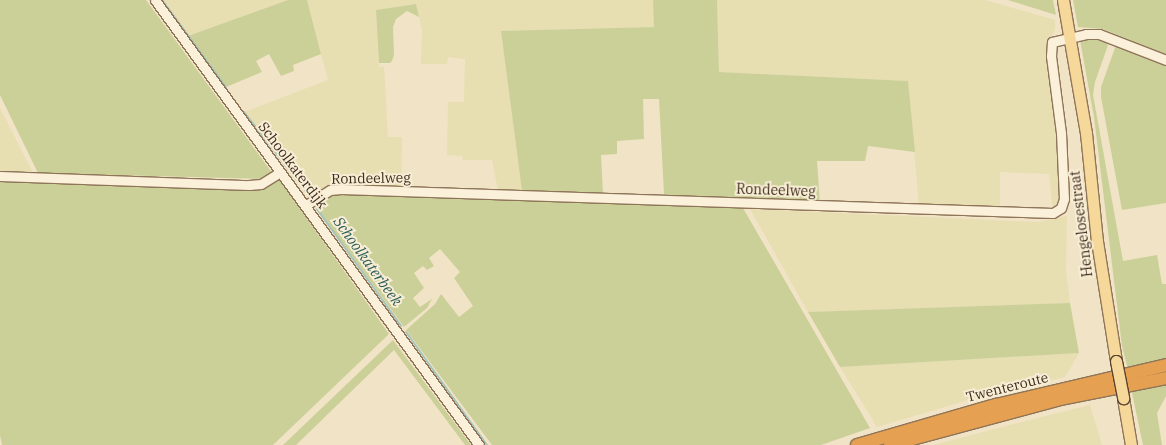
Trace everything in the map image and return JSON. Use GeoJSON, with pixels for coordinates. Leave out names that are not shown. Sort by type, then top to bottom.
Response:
{"type":"FeatureCollection","features":[{"type":"Feature","properties":{"kind":"highway","name":"Twenteroute"},"geometry":{"type":"LineString","coordinates":[[857,445],[996,405],[1166,365]]}},
{"type":"Feature","properties":{"kind":"highway","name":"Twenteroute"},"geometry":{"type":"LineString","coordinates":[[890,445],[1060,399],[1166,378]]}},
{"type":"Feature","properties":{"kind":"main road","name":"Hengelosestraat"},"geometry":{"type":"LineString","coordinates":[[1063,0],[1086,133],[1097,241],[1131,445]]}},
{"type":"Feature","properties":{"kind":"street","name":"Schoolkaterdijk"},"geometry":{"type":"LineString","coordinates":[[155,0],[479,445]]}},
{"type":"Feature","properties":{"kind":"street"},"geometry":{"type":"LineString","coordinates":[[1070,37],[1099,34],[1166,60]]}},
{"type":"Feature","properties":{"kind":"street","name":"Rondeelweg"},"geometry":{"type":"LineString","coordinates":[[306,205],[330,190],[341,189],[1053,213],[1062,208],[1064,199],[1061,133],[1050,47],[1052,42],[1070,37]]}},
{"type":"Feature","properties":{"kind":"street"},"geometry":{"type":"LineString","coordinates":[[0,176],[249,185],[260,184],[280,172]]}},
{"type":"Feature","properties":{"kind":"shaded area"},"geometry":{"type":"Polygon","coordinates":[[[162,0],[288,0],[188,36],[162,0]]]}},
{"type":"Feature","properties":{"kind":"shaded area"},"geometry":{"type":"Polygon","coordinates":[[[307,0],[653,0],[655,27],[501,31],[522,191],[498,190],[492,160],[463,160],[462,156],[447,155],[448,102],[464,102],[465,59],[448,57],[447,64],[421,64],[422,31],[416,4],[376,10],[379,67],[384,67],[388,137],[402,137],[401,186],[336,184],[311,195],[307,193],[244,112],[328,80],[307,0]]]}},
{"type":"Feature","properties":{"kind":"shaded area"},"geometry":{"type":"Polygon","coordinates":[[[717,0],[985,0],[1055,20],[1055,29],[1047,46],[1056,112],[1061,203],[1053,212],[1049,174],[1000,172],[1000,210],[919,207],[908,81],[719,72],[717,0]]]}},
{"type":"Feature","properties":{"kind":"shaded area"},"geometry":{"type":"Polygon","coordinates":[[[0,108],[33,173],[0,172],[0,108]]]}},
{"type":"Feature","properties":{"kind":"shaded area"},"geometry":{"type":"Polygon","coordinates":[[[750,209],[1037,222],[1067,216],[1066,269],[1070,303],[808,312],[750,209]]]}},
{"type":"Feature","properties":{"kind":"shaded area"},"geometry":{"type":"Polygon","coordinates":[[[1079,353],[1065,377],[968,400],[877,427],[840,367],[1079,353]]]}},
{"type":"Feature","properties":{"kind":"shaded area"},"geometry":{"type":"Polygon","coordinates":[[[1090,405],[1102,445],[934,445],[1002,427],[1090,405]]]}},
{"type":"Feature","properties":{"kind":"green space"},"geometry":{"type":"Polygon","coordinates":[[[0,0],[146,0],[273,174],[265,179],[38,173],[0,95],[0,0]]]}},
{"type":"Feature","properties":{"kind":"green space"},"geometry":{"type":"Polygon","coordinates":[[[288,0],[307,0],[321,54],[293,65],[294,71],[281,76],[269,54],[256,61],[262,72],[226,87],[188,36],[288,0]]]}},
{"type":"Feature","properties":{"kind":"green space"},"geometry":{"type":"Polygon","coordinates":[[[653,0],[717,0],[719,72],[908,81],[915,152],[868,146],[865,161],[817,161],[820,203],[666,196],[664,194],[659,99],[643,99],[644,139],[617,141],[617,154],[601,155],[603,194],[522,191],[501,31],[654,27],[653,0]]]}},
{"type":"Feature","properties":{"kind":"green space"},"geometry":{"type":"Polygon","coordinates":[[[1008,0],[1053,0],[1056,15],[1008,0]]]}},
{"type":"Feature","properties":{"kind":"green space"},"geometry":{"type":"Polygon","coordinates":[[[1073,0],[1166,0],[1166,55],[1103,29],[1078,27],[1073,0]]]}},
{"type":"Feature","properties":{"kind":"green space"},"geometry":{"type":"Polygon","coordinates":[[[416,4],[419,17],[407,11],[396,19],[393,27],[394,55],[392,61],[390,63],[379,63],[376,10],[416,4]]]}},
{"type":"Feature","properties":{"kind":"green space"},"geometry":{"type":"Polygon","coordinates":[[[1086,36],[1106,40],[1108,45],[1095,82],[1093,95],[1123,261],[1157,255],[1162,284],[1166,284],[1166,361],[1128,370],[1122,346],[1094,117],[1080,40],[1086,36]]]}},
{"type":"Feature","properties":{"kind":"green space"},"geometry":{"type":"Polygon","coordinates":[[[1116,45],[1166,66],[1166,203],[1122,210],[1101,97],[1101,87],[1116,45]]]}},
{"type":"Feature","properties":{"kind":"green space"},"geometry":{"type":"Polygon","coordinates":[[[278,178],[389,334],[273,445],[2,445],[0,435],[0,180],[263,189],[278,178]]]}},
{"type":"Feature","properties":{"kind":"green space"},"geometry":{"type":"Polygon","coordinates":[[[338,193],[743,208],[870,428],[821,445],[492,445],[406,330],[435,304],[441,294],[459,317],[473,306],[454,278],[460,272],[440,249],[429,258],[434,266],[427,270],[423,266],[414,273],[424,288],[413,298],[420,307],[432,299],[427,308],[404,327],[317,209],[319,201],[338,193]]]}},
{"type":"Feature","properties":{"kind":"green space"},"geometry":{"type":"Polygon","coordinates":[[[1070,303],[1079,353],[840,367],[808,312],[1070,303]]]}},
{"type":"Feature","properties":{"kind":"green space"},"geometry":{"type":"Polygon","coordinates":[[[393,340],[471,445],[465,445],[394,350],[296,445],[283,445],[393,340]]]}},
{"type":"Feature","properties":{"kind":"green space"},"geometry":{"type":"Polygon","coordinates":[[[1166,381],[1166,396],[1157,413],[1162,445],[1143,445],[1131,388],[1166,381]]]}},
{"type":"Feature","properties":{"kind":"waterway","name":"Schoolkaterbeek"},"geometry":{"type":"LineString","coordinates":[[162,0],[226,87]]}},
{"type":"Feature","properties":{"kind":"waterway","name":"Schoolkaterbeek"},"geometry":{"type":"LineString","coordinates":[[244,112],[307,193]]}},
{"type":"Feature","properties":{"kind":"waterway","name":"Schoolkaterbeek"},"geometry":{"type":"LineString","coordinates":[[317,209],[401,326]]}},
{"type":"Feature","properties":{"kind":"waterway","name":"Schoolkaterbeek"},"geometry":{"type":"LineString","coordinates":[[406,332],[487,445]]}}]}
